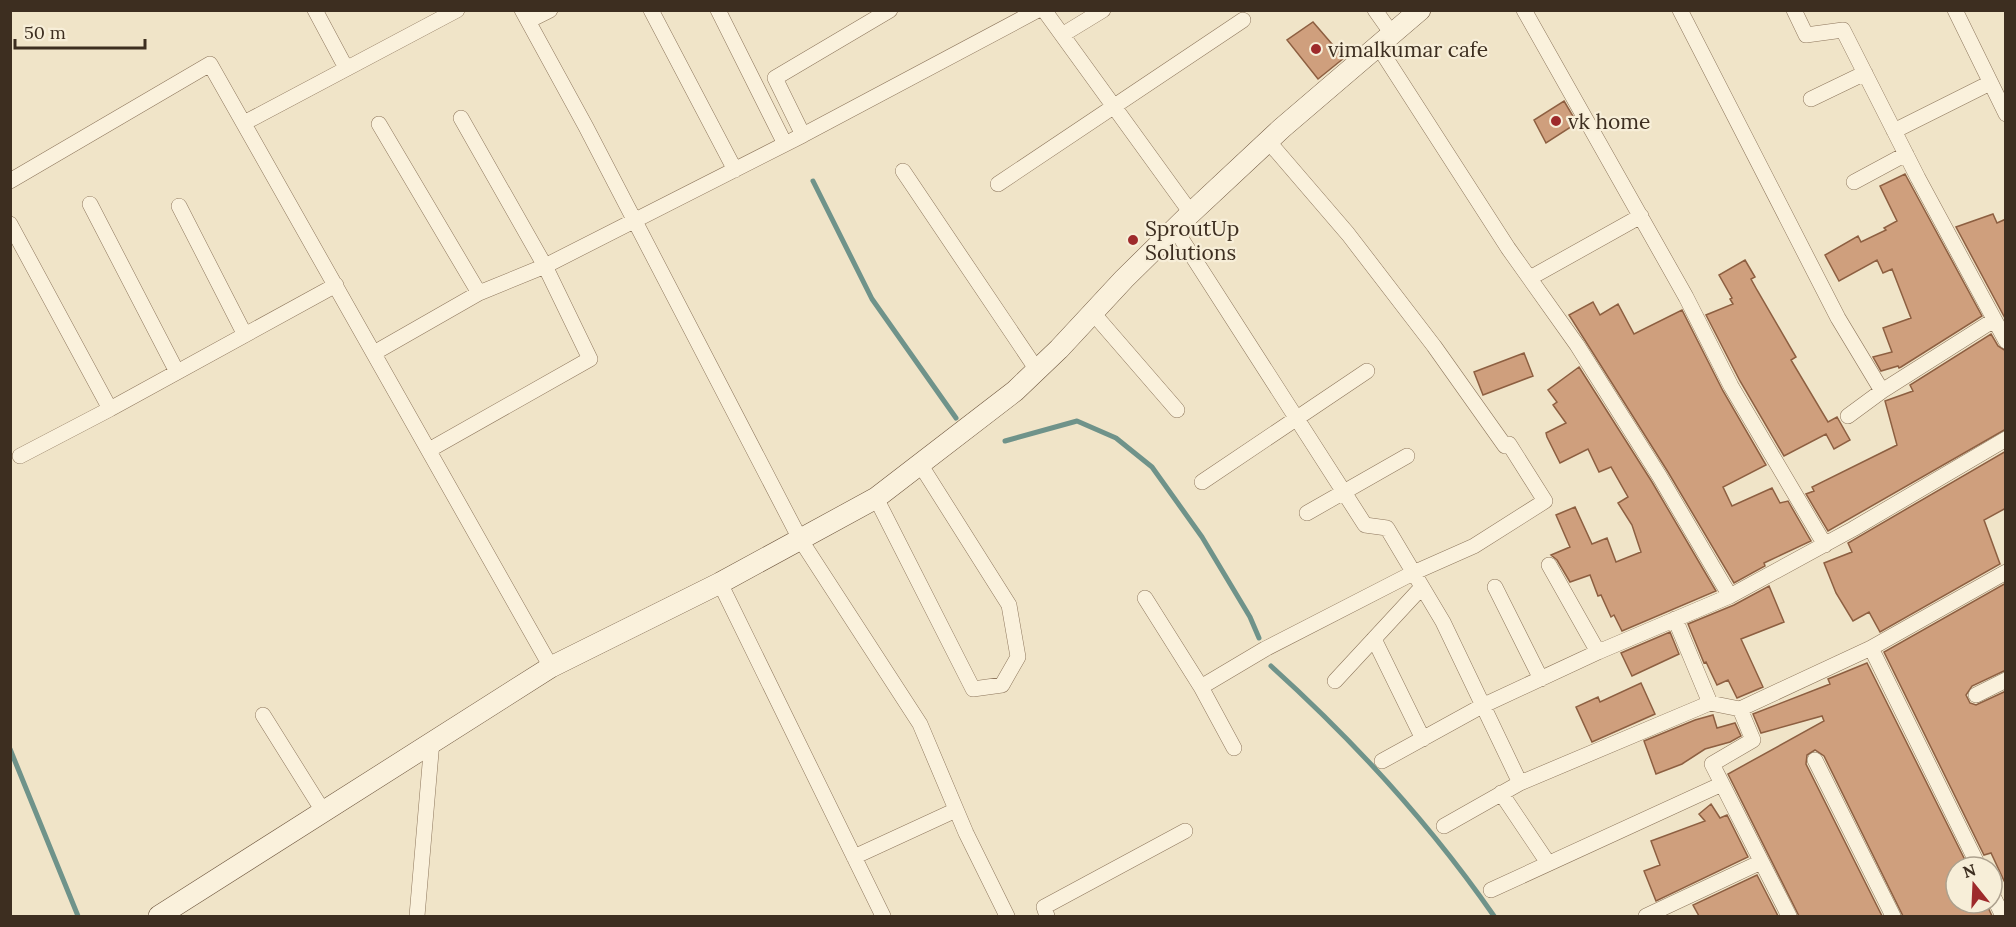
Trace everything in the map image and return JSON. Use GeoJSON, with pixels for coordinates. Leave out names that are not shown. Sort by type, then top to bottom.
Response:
{"type":"FeatureCollection","features":[{"type":"Feature","properties":{"kind":"main road"},"geometry":{"type":"LineString","coordinates":[[159,916],[551,667],[720,583],[876,498],[1015,391],[1191,213],[1268,141],[1420,10]]}},
{"type":"Feature","properties":{"kind":"street"},"geometry":{"type":"LineString","coordinates":[[315,10],[346,68]]}},
{"type":"Feature","properties":{"kind":"street"},"geometry":{"type":"LineString","coordinates":[[244,123],[457,10]]}},
{"type":"Feature","properties":{"kind":"street"},"geometry":{"type":"LineString","coordinates":[[550,10],[525,16],[800,539],[920,724],[956,810],[1007,916]]}},
{"type":"Feature","properties":{"kind":"street"},"geometry":{"type":"LineString","coordinates":[[651,10],[735,170]]}},
{"type":"Feature","properties":{"kind":"street"},"geometry":{"type":"LineString","coordinates":[[718,10],[784,144]]}},
{"type":"Feature","properties":{"kind":"street"},"geometry":{"type":"LineString","coordinates":[[803,135],[775,78],[890,10]]}},
{"type":"Feature","properties":{"kind":"street"},"geometry":{"type":"LineString","coordinates":[[374,353],[478,293],[545,266],[635,222],[1038,10]]}},
{"type":"Feature","properties":{"kind":"street"},"geometry":{"type":"LineString","coordinates":[[1044,10],[1191,213]]}},
{"type":"Feature","properties":{"kind":"street"},"geometry":{"type":"LineString","coordinates":[[1062,35],[1103,10]]}},
{"type":"Feature","properties":{"kind":"street"},"geometry":{"type":"LineString","coordinates":[[1375,10],[1385,40],[1530,278],[1577,345],[1660,477],[1730,596]]}},
{"type":"Feature","properties":{"kind":"street"},"geometry":{"type":"LineString","coordinates":[[1524,10],[1686,297],[1731,386],[1825,545]]}},
{"type":"Feature","properties":{"kind":"street"},"geometry":{"type":"LineString","coordinates":[[1680,10],[1838,318],[1882,391]]}},
{"type":"Feature","properties":{"kind":"street"},"geometry":{"type":"LineString","coordinates":[[1794,10],[1806,35],[1843,30],[2006,341]]}},
{"type":"Feature","properties":{"kind":"street"},"geometry":{"type":"LineString","coordinates":[[1955,10],[2006,114]]}},
{"type":"Feature","properties":{"kind":"street"},"geometry":{"type":"LineString","coordinates":[[998,184],[1243,20]]}},
{"type":"Feature","properties":{"kind":"street"},"geometry":{"type":"LineString","coordinates":[[10,181],[210,64],[551,667]]}},
{"type":"Feature","properties":{"kind":"street"},"geometry":{"type":"LineString","coordinates":[[1811,99],[1865,73]]}},
{"type":"Feature","properties":{"kind":"street"},"geometry":{"type":"LineString","coordinates":[[1894,131],[1990,83]]}},
{"type":"Feature","properties":{"kind":"street"},"geometry":{"type":"LineString","coordinates":[[429,450],[590,359],[545,266],[461,118]]}},
{"type":"Feature","properties":{"kind":"street"},"geometry":{"type":"LineString","coordinates":[[379,124],[478,293]]}},
{"type":"Feature","properties":{"kind":"street"},"geometry":{"type":"LineString","coordinates":[[1201,687],[1265,649],[1413,573],[1474,546],[1545,501],[1509,444],[1505,446],[1434,346],[1348,234],[1268,141]]}},
{"type":"Feature","properties":{"kind":"street"},"geometry":{"type":"LineString","coordinates":[[1854,182],[1906,154]]}},
{"type":"Feature","properties":{"kind":"street"},"geometry":{"type":"LineString","coordinates":[[903,171],[1037,370]]}},
{"type":"Feature","properties":{"kind":"street"},"geometry":{"type":"LineString","coordinates":[[90,204],[177,372]]}},
{"type":"Feature","properties":{"kind":"street"},"geometry":{"type":"LineString","coordinates":[[179,206],[245,335]]}},
{"type":"Feature","properties":{"kind":"street"},"geometry":{"type":"LineString","coordinates":[[1530,278],[1641,216]]}},
{"type":"Feature","properties":{"kind":"street"},"geometry":{"type":"LineString","coordinates":[[10,224],[110,409]]}},
{"type":"Feature","properties":{"kind":"street"},"geometry":{"type":"LineString","coordinates":[[1175,229],[1365,525],[1387,528],[1443,622],[1520,783]]}},
{"type":"Feature","properties":{"kind":"street"},"geometry":{"type":"LineString","coordinates":[[20,456],[336,285]]}},
{"type":"Feature","properties":{"kind":"street"},"geometry":{"type":"LineString","coordinates":[[1093,312],[1177,410]]}},
{"type":"Feature","properties":{"kind":"street"},"geometry":{"type":"LineString","coordinates":[[1848,416],[1882,391],[1994,320]]}},
{"type":"Feature","properties":{"kind":"street"},"geometry":{"type":"LineString","coordinates":[[1202,482],[1367,372]]}},
{"type":"Feature","properties":{"kind":"street"},"geometry":{"type":"LineString","coordinates":[[1382,761],[1482,706],[1598,652],[1730,596],[1825,545],[2006,439]]}},
{"type":"Feature","properties":{"kind":"street"},"geometry":{"type":"LineString","coordinates":[[1307,513],[1407,456]]}},
{"type":"Feature","properties":{"kind":"street"},"geometry":{"type":"LineString","coordinates":[[876,498],[973,689],[1002,685],[1017,657],[1009,605],[920,464]]}},
{"type":"Feature","properties":{"kind":"street"},"geometry":{"type":"LineString","coordinates":[[1549,564],[1598,652]]}},
{"type":"Feature","properties":{"kind":"street"},"geometry":{"type":"LineString","coordinates":[[1444,826],[1520,783],[1710,702],[1740,709],[1871,648],[2006,572]]}},
{"type":"Feature","properties":{"kind":"street"},"geometry":{"type":"LineString","coordinates":[[720,583],[883,916]]}},
{"type":"Feature","properties":{"kind":"street"},"geometry":{"type":"LineString","coordinates":[[1335,681],[1422,587]]}},
{"type":"Feature","properties":{"kind":"street"},"geometry":{"type":"LineString","coordinates":[[1495,587],[1540,679]]}},
{"type":"Feature","properties":{"kind":"street"},"geometry":{"type":"LineString","coordinates":[[1145,598],[1201,687],[1234,748]]}},
{"type":"Feature","properties":{"kind":"street"},"geometry":{"type":"LineString","coordinates":[[1675,619],[1710,702]]}},
{"type":"Feature","properties":{"kind":"street"},"geometry":{"type":"LineString","coordinates":[[1374,639],[1423,739]]}},
{"type":"Feature","properties":{"kind":"street"},"geometry":{"type":"LineString","coordinates":[[1871,648],[1973,855]]}},
{"type":"Feature","properties":{"kind":"street"},"geometry":{"type":"LineString","coordinates":[[1977,695],[2006,680]]}},
{"type":"Feature","properties":{"kind":"street"},"geometry":{"type":"LineString","coordinates":[[1740,709],[1753,740],[1712,764],[1789,916]]}},
{"type":"Feature","properties":{"kind":"street"},"geometry":{"type":"LineString","coordinates":[[263,715],[322,811]]}},
{"type":"Feature","properties":{"kind":"street"},"geometry":{"type":"LineString","coordinates":[[418,916],[432,741]]}},
{"type":"Feature","properties":{"kind":"street"},"geometry":{"type":"LineString","coordinates":[[1815,760],[1893,916]]}},
{"type":"Feature","properties":{"kind":"street"},"geometry":{"type":"LineString","coordinates":[[1491,890],[1722,784]]}},
{"type":"Feature","properties":{"kind":"street"},"geometry":{"type":"LineString","coordinates":[[1501,793],[1548,863]]}},
{"type":"Feature","properties":{"kind":"street"},"geometry":{"type":"LineString","coordinates":[[854,857],[956,810]]}},
{"type":"Feature","properties":{"kind":"street"},"geometry":{"type":"LineString","coordinates":[[1047,916],[1044,908],[1185,831]]}},
{"type":"Feature","properties":{"kind":"street"},"geometry":{"type":"LineString","coordinates":[[1646,916],[1761,862]]}},
{"type":"Feature","properties":{"kind":"building","name":"vimalkumar cafe"},"geometry":{"type":"Polygon","coordinates":[[[1313,22],[1344,58],[1318,79],[1287,40],[1313,22]]]}},
{"type":"Feature","properties":{"kind":"building","name":"vk home"},"geometry":{"type":"Polygon","coordinates":[[[1564,101],[1577,123],[1546,143],[1534,120],[1564,101]]]}},
{"type":"Feature","properties":{"kind":"building"},"geometry":{"type":"Polygon","coordinates":[[[1905,174],[1982,316],[1901,367],[1881,371],[1873,357],[1892,352],[1883,328],[1911,318],[1892,269],[1883,273],[1877,260],[1839,281],[1825,255],[1858,236],[1861,242],[1886,230],[1884,228],[1897,221],[1880,186],[1905,174]]]}},
{"type":"Feature","properties":{"kind":"building"},"geometry":{"type":"Polygon","coordinates":[[[1993,214],[1997,223],[2006,219],[2006,320],[1956,227],[1993,214]]]}},
{"type":"Feature","properties":{"kind":"building"},"geometry":{"type":"Polygon","coordinates":[[[1745,260],[1755,277],[1751,279],[1796,357],[1791,360],[1828,422],[1837,417],[1850,440],[1834,449],[1826,434],[1784,456],[1740,381],[1706,315],[1733,304],[1719,275],[1745,260]]]}},
{"type":"Feature","properties":{"kind":"building"},"geometry":{"type":"Polygon","coordinates":[[[1593,302],[1600,315],[1618,304],[1634,334],[1682,310],[1723,391],[1766,465],[1723,487],[1732,506],[1772,488],[1780,503],[1788,501],[1811,541],[1764,563],[1765,566],[1734,583],[1668,472],[1569,315],[1593,302]]]}},
{"type":"Feature","properties":{"kind":"building"},"geometry":{"type":"Polygon","coordinates":[[[1991,334],[1998,346],[2006,351],[2006,429],[1828,531],[1806,494],[1814,491],[1812,487],[1897,445],[1885,401],[1913,391],[1910,385],[1991,334]]]}},
{"type":"Feature","properties":{"kind":"building"},"geometry":{"type":"Polygon","coordinates":[[[1524,353],[1533,376],[1483,395],[1474,372],[1524,353]]]}},
{"type":"Feature","properties":{"kind":"building"},"geometry":{"type":"Polygon","coordinates":[[[1579,367],[1652,482],[1716,591],[1622,631],[1614,615],[1611,617],[1601,595],[1598,596],[1590,575],[1570,582],[1557,560],[1551,555],[1570,547],[1556,515],[1575,507],[1592,544],[1607,538],[1616,562],[1641,552],[1632,525],[1618,503],[1628,497],[1611,467],[1599,472],[1588,449],[1560,463],[1547,437],[1546,433],[1566,423],[1553,405],[1557,402],[1548,390],[1579,367]]]}},
{"type":"Feature","properties":{"kind":"building"},"geometry":{"type":"Polygon","coordinates":[[[2006,451],[2006,508],[1984,520],[2000,564],[1880,632],[1869,612],[1853,621],[1836,593],[1824,563],[1852,552],[1848,543],[2006,451]]]}},
{"type":"Feature","properties":{"kind":"building"},"geometry":{"type":"Polygon","coordinates":[[[2006,583],[2006,670],[1972,686],[1966,695],[1970,703],[1976,705],[2006,691],[2006,885],[2004,855],[1992,855],[1991,853],[1984,855],[1884,652],[2006,583]]]}},
{"type":"Feature","properties":{"kind":"building"},"geometry":{"type":"Polygon","coordinates":[[[1769,586],[1784,622],[1741,639],[1763,687],[1737,698],[1728,680],[1717,685],[1706,662],[1704,663],[1688,624],[1734,605],[1769,586]]]}},
{"type":"Feature","properties":{"kind":"building"},"geometry":{"type":"Polygon","coordinates":[[[1670,632],[1679,654],[1632,676],[1621,653],[1670,632]]]}},
{"type":"Feature","properties":{"kind":"building"},"geometry":{"type":"Polygon","coordinates":[[[1867,663],[1963,855],[1944,855],[1944,915],[1992,916],[1903,916],[1824,756],[1815,750],[1807,755],[1806,764],[1882,916],[1799,916],[1728,774],[1824,721],[1822,716],[1761,733],[1753,714],[1830,684],[1828,679],[1867,663]]]}},
{"type":"Feature","properties":{"kind":"building"},"geometry":{"type":"Polygon","coordinates":[[[1641,683],[1655,714],[1592,742],[1576,707],[1598,697],[1600,702],[1641,683]]]}},
{"type":"Feature","properties":{"kind":"building"},"geometry":{"type":"Polygon","coordinates":[[[1713,715],[1717,728],[1735,723],[1741,736],[1730,742],[1705,749],[1682,764],[1656,774],[1644,741],[1713,715]]]}},
{"type":"Feature","properties":{"kind":"building"},"geometry":{"type":"Polygon","coordinates":[[[1711,804],[1720,818],[1727,815],[1748,857],[1656,901],[1644,871],[1660,865],[1651,841],[1705,821],[1699,814],[1711,804]]]}},
{"type":"Feature","properties":{"kind":"building"},"geometry":{"type":"Polygon","coordinates":[[[1757,875],[1778,916],[1699,916],[1693,905],[1757,875]]]}},
{"type":"Feature","properties":{"kind":"waterway"},"geometry":{"type":"LineString","coordinates":[[813,181],[872,299],[956,418]]}},
{"type":"Feature","properties":{"kind":"waterway"},"geometry":{"type":"LineString","coordinates":[[1005,441],[1077,421],[1116,438],[1152,467],[1202,537],[1250,617],[1259,638]]}},
{"type":"Feature","properties":{"kind":"waterway"},"geometry":{"type":"LineString","coordinates":[[1271,666],[1332,724],[1390,785],[1444,849],[1494,916]]}},
{"type":"Feature","properties":{"kind":"waterway"},"geometry":{"type":"LineString","coordinates":[[10,749],[78,916]]}},
{"type":"Feature","properties":{"kind":"place","name":"vimalkumar cafe"},"geometry":{"type":"Point","coordinates":[1316,49]}},
{"type":"Feature","properties":{"kind":"place","name":"vk home"},"geometry":{"type":"Point","coordinates":[1556,121]}},
{"type":"Feature","properties":{"kind":"place","name":"SproutUp Solutions"},"geometry":{"type":"Point","coordinates":[1133,240]}}]}
